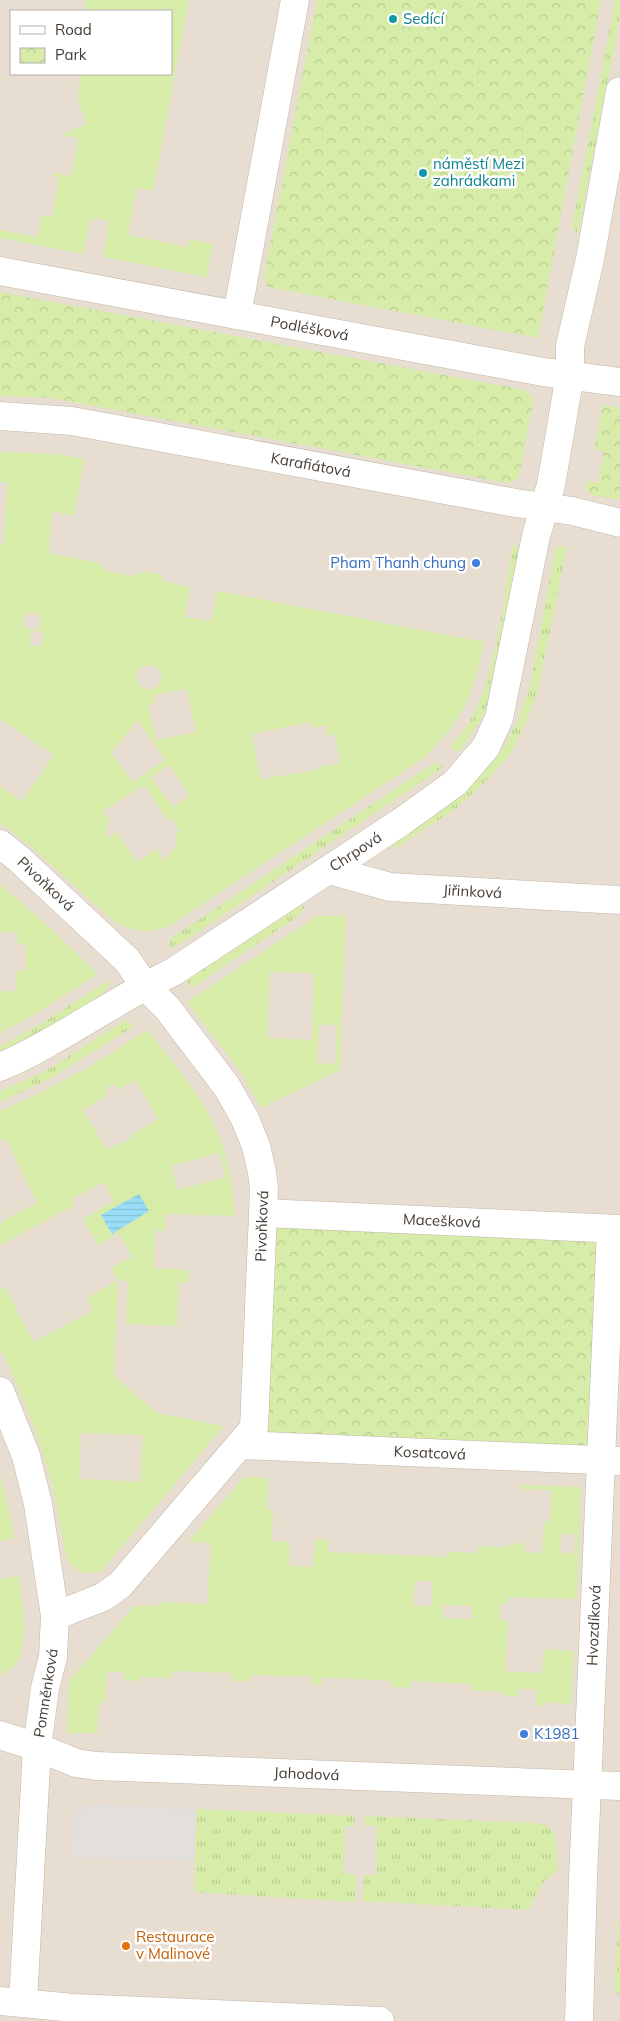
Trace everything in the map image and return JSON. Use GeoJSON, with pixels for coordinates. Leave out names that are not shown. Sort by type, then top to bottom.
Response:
{"type":"FeatureCollection","features":[{"type":"Feature","properties":{"kind":"street"},"geometry":{"type":"LineString","coordinates":[[237,315],[295,0]]}},
{"type":"Feature","properties":{"kind":"street"},"geometry":{"type":"LineString","coordinates":[[570,375],[570,346],[590,259],[620,91]]}},
{"type":"Feature","properties":{"kind":"street","name":"Podléšková"},"geometry":{"type":"LineString","coordinates":[[0,271],[543,372],[620,382]]}},
{"type":"Feature","properties":{"kind":"street","name":"Chrpová"},"geometry":{"type":"LineString","coordinates":[[0,1067],[58,1038],[145,986],[173,972],[402,822],[455,783],[486,747],[499,718],[536,536],[551,485],[570,375]]}},
{"type":"Feature","properties":{"kind":"street","name":"Karafiátová"},"geometry":{"type":"LineString","coordinates":[[0,416],[72,421],[572,511],[620,523]]}},
{"type":"Feature","properties":{"kind":"street","name":"Pivoňková"},"geometry":{"type":"LineString","coordinates":[[0,844],[19,859],[127,960],[145,986],[168,1009],[227,1087],[246,1119],[256,1146],[262,1172],[263,1213],[254,1428],[120,1585],[103,1597],[56,1616]]}},
{"type":"Feature","properties":{"kind":"street","name":"Jiřinková"},"geometry":{"type":"LineString","coordinates":[[329,870],[390,887],[620,900]]}},
{"type":"Feature","properties":{"kind":"street","name":"Macešková"},"geometry":{"type":"LineString","coordinates":[[263,1213],[616,1229]]}},
{"type":"Feature","properties":{"kind":"street","name":"Hvozdíková"},"geometry":{"type":"LineString","coordinates":[[579,2021],[588,1784],[611,1460],[616,1229]]}},
{"type":"Feature","properties":{"kind":"street","name":"Pomněnková"},"geometry":{"type":"LineString","coordinates":[[0,1391],[26,1456],[38,1504],[56,1616],[53,1657],[45,1688],[37,1747],[11,2002]]}},
{"type":"Feature","properties":{"kind":"street","name":"Kosatcová"},"geometry":{"type":"LineString","coordinates":[[240,1445],[611,1460]]}},
{"type":"Feature","properties":{"kind":"street","name":"Jahodová"},"geometry":{"type":"LineString","coordinates":[[0,1736],[37,1747],[76,1763],[96,1766],[620,1786]]}},
{"type":"Feature","properties":{"kind":"street"},"geometry":{"type":"LineString","coordinates":[[11,2002],[73,2008],[380,2021]]}},
{"type":"Feature","properties":{"kind":"shaded area"},"geometry":{"type":"Polygon","coordinates":[[[0,0],[620,0],[620,2021],[0,2021],[0,0]]]}},
{"type":"Feature","properties":{"kind":"shaded area"},"geometry":{"type":"Polygon","coordinates":[[[84,1806],[196,1809],[194,1861],[71,1857],[73,1813],[84,1806]]]}},
{"type":"Feature","properties":{"kind":"green space"},"geometry":{"type":"Polygon","coordinates":[[[86,0],[189,0],[153,191],[137,188],[128,235],[188,247],[190,239],[213,244],[207,277],[103,257],[109,221],[90,218],[84,254],[0,238],[0,230],[37,237],[42,215],[52,217],[59,178],[53,176],[54,173],[72,176],[78,138],[61,135],[87,124],[77,98],[81,75],[172,75],[172,10],[84,10],[86,0]]]}},
{"type":"Feature","properties":{"kind":"green space","name":"náměstí Mezi zahrádkami"},"geometry":{"type":"Polygon","coordinates":[[[317,0],[601,0],[538,338],[267,287],[264,277],[317,0]]]}},
{"type":"Feature","properties":{"kind":"green space"},"geometry":{"type":"Polygon","coordinates":[[[615,0],[620,0],[620,17],[578,235],[572,227],[615,0]]]}},
{"type":"Feature","properties":{"kind":"green space"},"geometry":{"type":"Polygon","coordinates":[[[0,292],[525,390],[533,398],[533,403],[518,479],[507,483],[51,398],[0,396],[0,292]]]}},
{"type":"Feature","properties":{"kind":"green space"},"geometry":{"type":"Polygon","coordinates":[[[603,405],[620,408],[620,500],[592,495],[586,489],[587,481],[598,483],[604,451],[594,449],[603,405]]]}},
{"type":"Feature","properties":{"kind":"green space"},"geometry":{"type":"Polygon","coordinates":[[[0,452],[57,454],[84,459],[74,516],[52,511],[49,553],[99,563],[107,571],[133,576],[144,571],[163,575],[162,581],[190,587],[185,617],[211,621],[217,591],[484,642],[476,677],[465,705],[449,730],[425,757],[171,925],[155,930],[141,931],[120,925],[113,921],[34,849],[0,823],[0,786],[22,801],[54,755],[2,720],[0,722],[0,544],[4,544],[7,483],[0,482],[0,452]],[[33,612],[27,613],[23,619],[24,626],[30,630],[37,629],[41,623],[40,616],[33,612]],[[31,631],[30,645],[41,647],[43,631],[31,631]],[[150,665],[141,667],[136,675],[139,686],[150,690],[157,687],[162,679],[159,669],[150,665]],[[187,689],[154,695],[155,702],[148,704],[156,740],[196,732],[187,689]],[[138,720],[111,753],[133,782],[165,760],[138,720]],[[310,722],[252,734],[261,779],[318,770],[318,767],[340,763],[335,734],[327,736],[326,728],[328,725],[312,728],[310,722]],[[169,765],[151,777],[173,807],[190,796],[169,765]],[[144,785],[103,811],[110,822],[107,825],[106,833],[108,838],[117,832],[137,862],[156,849],[164,861],[177,846],[176,833],[179,831],[172,818],[168,821],[144,785]]]}},
{"type":"Feature","properties":{"kind":"green space"},"geometry":{"type":"Polygon","coordinates":[[[513,545],[522,546],[492,692],[481,720],[459,752],[450,747],[473,716],[488,677],[499,632],[513,545]]]}},
{"type":"Feature","properties":{"kind":"green space"},"geometry":{"type":"Polygon","coordinates":[[[556,546],[567,547],[538,692],[510,755],[483,784],[454,810],[391,851],[398,838],[449,804],[477,778],[502,750],[518,720],[529,690],[556,546]]]}},
{"type":"Feature","properties":{"kind":"green space"},"geometry":{"type":"Polygon","coordinates":[[[437,761],[442,768],[185,941],[168,949],[170,939],[437,761]]]}},
{"type":"Feature","properties":{"kind":"green space"},"geometry":{"type":"Polygon","coordinates":[[[0,884],[98,974],[27,1019],[0,1033],[0,991],[16,991],[17,970],[26,970],[26,945],[17,944],[18,933],[0,932],[0,884]]]}},
{"type":"Feature","properties":{"kind":"green space"},"geometry":{"type":"Polygon","coordinates":[[[297,906],[305,906],[301,914],[192,988],[186,980],[297,906]]]}},
{"type":"Feature","properties":{"kind":"green space"},"geometry":{"type":"Polygon","coordinates":[[[317,916],[346,916],[340,1070],[261,1108],[240,1071],[187,1002],[317,916]],[[270,972],[267,1038],[312,1040],[314,973],[270,972]],[[319,1025],[317,1063],[335,1064],[337,1025],[319,1025]]]}},
{"type":"Feature","properties":{"kind":"green space"},"geometry":{"type":"Polygon","coordinates":[[[109,980],[104,994],[47,1031],[0,1055],[0,1046],[44,1022],[109,980]]]}},
{"type":"Feature","properties":{"kind":"green space"},"geometry":{"type":"Polygon","coordinates":[[[127,1019],[133,1027],[51,1078],[0,1102],[0,1091],[47,1070],[127,1019]]]}},
{"type":"Feature","properties":{"kind":"green space"},"geometry":{"type":"Polygon","coordinates":[[[147,1030],[197,1094],[209,1114],[227,1159],[235,1216],[165,1214],[165,1231],[155,1230],[154,1268],[189,1270],[188,1283],[179,1282],[177,1326],[126,1324],[128,1281],[118,1280],[111,1268],[132,1257],[119,1233],[98,1245],[83,1219],[114,1201],[103,1182],[72,1199],[75,1205],[0,1245],[0,1225],[3,1223],[2,1221],[37,1203],[6,1139],[0,1141],[0,1111],[40,1093],[91,1066],[147,1030]],[[135,1080],[118,1090],[114,1084],[105,1089],[108,1095],[83,1110],[106,1149],[127,1141],[135,1133],[158,1119],[135,1080]],[[219,1153],[171,1166],[178,1190],[226,1177],[219,1153]]]}},
{"type":"Feature","properties":{"kind":"green space"},"geometry":{"type":"Polygon","coordinates":[[[275,1227],[598,1242],[588,1444],[584,1447],[273,1434],[268,1432],[275,1227]]]}},
{"type":"Feature","properties":{"kind":"green space"},"geometry":{"type":"Polygon","coordinates":[[[118,1280],[114,1376],[157,1413],[224,1426],[103,1569],[97,1573],[85,1573],[74,1568],[67,1560],[52,1483],[37,1435],[11,1370],[0,1348],[0,1290],[5,1287],[33,1342],[93,1311],[87,1298],[118,1280]],[[81,1433],[79,1479],[140,1482],[143,1435],[81,1433]]]}},
{"type":"Feature","properties":{"kind":"green space"},"geometry":{"type":"Polygon","coordinates":[[[0,1474],[15,1538],[0,1541],[0,1474]]]}},
{"type":"Feature","properties":{"kind":"green space"},"geometry":{"type":"Polygon","coordinates":[[[244,1477],[268,1478],[267,1510],[273,1510],[272,1541],[290,1542],[289,1566],[313,1567],[315,1539],[328,1540],[328,1552],[446,1557],[447,1552],[477,1553],[478,1546],[509,1547],[510,1543],[525,1544],[524,1552],[542,1553],[544,1522],[550,1521],[551,1490],[521,1489],[521,1485],[581,1487],[577,1599],[509,1597],[508,1603],[501,1603],[499,1620],[508,1621],[505,1671],[542,1673],[544,1649],[574,1651],[571,1704],[543,1702],[542,1706],[536,1706],[536,1689],[518,1689],[518,1696],[503,1696],[503,1692],[471,1690],[471,1684],[411,1681],[410,1688],[391,1687],[391,1681],[322,1677],[322,1685],[312,1684],[312,1677],[251,1675],[250,1681],[232,1681],[232,1673],[171,1671],[171,1678],[140,1677],[139,1681],[124,1680],[124,1672],[107,1671],[105,1702],[99,1703],[97,1733],[67,1733],[69,1681],[134,1606],[159,1606],[159,1602],[207,1604],[211,1543],[188,1542],[244,1477]],[[561,1534],[560,1553],[575,1553],[575,1534],[561,1534]],[[415,1581],[413,1606],[432,1606],[432,1581],[415,1581]],[[443,1605],[443,1618],[472,1619],[472,1606],[443,1605]]]}},
{"type":"Feature","properties":{"kind":"green space"},"geometry":{"type":"Polygon","coordinates":[[[19,1576],[24,1619],[23,1642],[18,1661],[8,1671],[0,1675],[0,1579],[19,1576]]]}},
{"type":"Feature","properties":{"kind":"green space"},"geometry":{"type":"Polygon","coordinates":[[[196,1809],[355,1816],[354,1826],[345,1826],[343,1873],[356,1874],[355,1902],[194,1892],[196,1809]]]}},
{"type":"Feature","properties":{"kind":"green space"},"geometry":{"type":"Polygon","coordinates":[[[365,1816],[536,1823],[549,1827],[555,1835],[558,1869],[542,1884],[529,1910],[362,1901],[364,1875],[376,1875],[377,1826],[364,1825],[365,1816]]]}},
{"type":"Feature","properties":{"kind":"green space"},"geometry":{"type":"Polygon","coordinates":[[[620,1917],[620,1997],[614,1988],[620,1917]]]}},
{"type":"Feature","properties":{"kind":"water"},"geometry":{"type":"Polygon","coordinates":[[[139,1194],[149,1211],[112,1234],[101,1215],[139,1194]]]}},
{"type":"Feature","properties":{"kind":"place","name":"Sedící"},"geometry":{"type":"Point","coordinates":[393,19]}},
{"type":"Feature","properties":{"kind":"place","name":"náměstí Mezi zahrádkami"},"geometry":{"type":"Point","coordinates":[423,173]}},
{"type":"Feature","properties":{"kind":"place","name":"Pham Thanh chung"},"geometry":{"type":"Point","coordinates":[476,563]}},
{"type":"Feature","properties":{"kind":"place","name":"K1981"},"geometry":{"type":"Point","coordinates":[524,1734]}},
{"type":"Feature","properties":{"kind":"place","name":"Restaurace v Malinové"},"geometry":{"type":"Point","coordinates":[126,1946]}}]}
